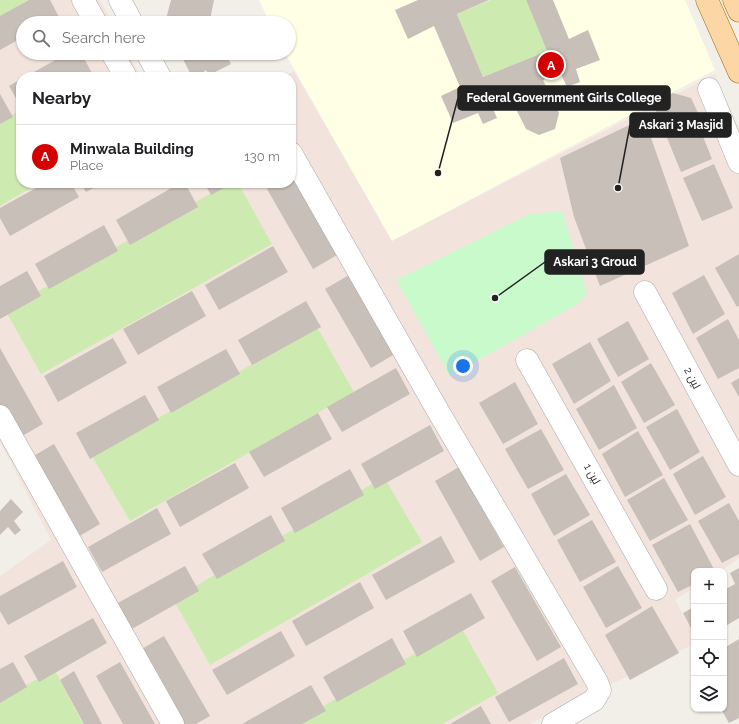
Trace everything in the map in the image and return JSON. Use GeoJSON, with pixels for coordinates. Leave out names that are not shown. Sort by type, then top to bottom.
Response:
{"type":"FeatureCollection","features":[{"type":"Feature","properties":{"kind":"main road"},"geometry":{"type":"LineString","coordinates":[[707,0],[737,62]]}},
{"type":"Feature","properties":{"kind":"main road"},"geometry":{"type":"LineString","coordinates":[[734,0],[739,11]]}},
{"type":"Feature","properties":{"kind":"street"},"geometry":{"type":"LineString","coordinates":[[83,0],[92,16]]}},
{"type":"Feature","properties":{"kind":"street"},"geometry":{"type":"LineString","coordinates":[[120,0],[128,16]]}},
{"type":"Feature","properties":{"kind":"street"},"geometry":{"type":"LineString","coordinates":[[116,60],[123,72]]}},
{"type":"Feature","properties":{"kind":"street"},"geometry":{"type":"LineString","coordinates":[[151,60],[157,72]]}},
{"type":"Feature","properties":{"kind":"street"},"geometry":{"type":"LineString","coordinates":[[709,88],[739,162]]}},
{"type":"Feature","properties":{"kind":"street"},"geometry":{"type":"LineString","coordinates":[[296,162],[442,417],[597,682],[600,690],[594,700],[553,724]]}},
{"type":"Feature","properties":{"kind":"street","name":"لین 2"},"geometry":{"type":"LineString","coordinates":[[645,292],[739,465]]}},
{"type":"Feature","properties":{"kind":"street","name":"لین 1"},"geometry":{"type":"LineString","coordinates":[[527,360],[656,589]]}},
{"type":"Feature","properties":{"kind":"street"},"geometry":{"type":"LineString","coordinates":[[0,416],[173,724]]}},
{"type":"Feature","properties":{"kind":"shaded area"},"geometry":{"type":"Polygon","coordinates":[[[0,0],[100,0],[108,16],[16,16],[16,60],[132,60],[138,72],[16,72],[16,188],[296,188],[296,74],[392,241],[715,74],[739,129],[739,559],[725,568],[691,568],[691,590],[675,600],[691,629],[691,645],[529,724],[0,724],[0,576],[51,540],[0,442],[0,0]]]}},
{"type":"Feature","properties":{"kind":"shaded area"},"geometry":{"type":"Polygon","coordinates":[[[259,0],[685,0],[715,70],[392,241],[289,60],[296,60],[296,16],[267,16],[259,0]]]}},
{"type":"Feature","properties":{"kind":"green space"},"geometry":{"type":"Polygon","coordinates":[[[0,0],[28,0],[0,17],[0,0]]]}},
{"type":"Feature","properties":{"kind":"green space"},"geometry":{"type":"Polygon","coordinates":[[[490,0],[526,0],[547,51],[483,77],[457,14],[490,0]]]}},
{"type":"Feature","properties":{"kind":"green space"},"geometry":{"type":"Polygon","coordinates":[[[16,113],[16,188],[31,188],[0,206],[0,122],[16,113]]]}},
{"type":"Feature","properties":{"kind":"green space"},"geometry":{"type":"Polygon","coordinates":[[[220,188],[241,188],[272,244],[41,374],[5,310],[220,188]]]}},
{"type":"Feature","properties":{"kind":"green space"},"geometry":{"type":"Polygon","coordinates":[[[562,211],[587,293],[579,303],[450,376],[396,280],[530,214],[562,211]]]}},
{"type":"Feature","properties":{"kind":"green space"},"geometry":{"type":"Polygon","coordinates":[[[317,327],[354,392],[130,521],[92,456],[317,327]]]}},
{"type":"Feature","properties":{"kind":"green space"},"geometry":{"type":"Polygon","coordinates":[[[384,477],[422,542],[210,665],[173,599],[384,477]]]}},
{"type":"Feature","properties":{"kind":"green space"},"geometry":{"type":"Polygon","coordinates":[[[461,627],[498,693],[442,724],[292,724],[461,627]]]}},
{"type":"Feature","properties":{"kind":"green space"},"geometry":{"type":"Polygon","coordinates":[[[54,669],[83,724],[0,724],[0,701],[54,669]]]}},
{"type":"Feature","properties":{"kind":"building"},"geometry":{"type":"Polygon","coordinates":[[[29,0],[50,0],[58,16],[16,16],[16,41],[0,50],[0,16],[29,0]]]}},
{"type":"Feature","properties":{"kind":"building"},"geometry":{"type":"Polygon","coordinates":[[[171,0],[214,0],[211,16],[167,16],[171,0]]]}},
{"type":"Feature","properties":{"kind":"building"},"geometry":{"type":"Polygon","coordinates":[[[418,0],[489,0],[457,14],[483,77],[547,51],[526,0],[553,0],[569,39],[588,30],[600,60],[576,69],[580,82],[567,87],[560,72],[543,80],[559,113],[555,129],[539,135],[526,129],[509,95],[490,102],[497,118],[483,124],[478,113],[453,123],[441,96],[460,87],[434,26],[408,39],[395,10],[418,0]]]}},
{"type":"Feature","properties":{"kind":"building"},"geometry":{"type":"Polygon","coordinates":[[[55,60],[85,60],[91,72],[34,72],[55,60]]]}},
{"type":"Feature","properties":{"kind":"building"},"geometry":{"type":"Polygon","coordinates":[[[184,60],[229,60],[231,64],[215,72],[208,72],[205,70],[204,72],[190,72],[184,60]]]}},
{"type":"Feature","properties":{"kind":"building"},"geometry":{"type":"Polygon","coordinates":[[[16,82],[16,98],[9,86],[16,82]]]}},
{"type":"Feature","properties":{"kind":"building"},"geometry":{"type":"Polygon","coordinates":[[[673,93],[691,98],[698,113],[694,114],[712,159],[681,172],[652,101],[673,93]]]}},
{"type":"Feature","properties":{"kind":"building"},"geometry":{"type":"Polygon","coordinates":[[[0,94],[13,117],[0,124],[0,94]]]}},
{"type":"Feature","properties":{"kind":"building"},"geometry":{"type":"Polygon","coordinates":[[[644,118],[689,246],[600,286],[574,217],[560,158],[644,118]]]}},
{"type":"Feature","properties":{"kind":"building"},"geometry":{"type":"Polygon","coordinates":[[[714,164],[733,208],[702,221],[683,178],[714,164]]]}},
{"type":"Feature","properties":{"kind":"building"},"geometry":{"type":"Polygon","coordinates":[[[296,184],[337,255],[313,269],[267,189],[296,188],[296,184]]]}},
{"type":"Feature","properties":{"kind":"building"},"geometry":{"type":"Polygon","coordinates":[[[36,188],[74,188],[79,197],[10,236],[0,218],[0,208],[36,188]]]}},
{"type":"Feature","properties":{"kind":"building"},"geometry":{"type":"Polygon","coordinates":[[[84,188],[94,188],[86,192],[84,188]]]}},
{"type":"Feature","properties":{"kind":"building"},"geometry":{"type":"Polygon","coordinates":[[[171,188],[188,188],[198,207],[130,245],[116,220],[171,188]]]}},
{"type":"Feature","properties":{"kind":"building"},"geometry":{"type":"Polygon","coordinates":[[[207,188],[224,188],[211,195],[207,188]]]}},
{"type":"Feature","properties":{"kind":"building"},"geometry":{"type":"Polygon","coordinates":[[[104,225],[118,251],[49,289],[35,264],[104,225]]]}},
{"type":"Feature","properties":{"kind":"building"},"geometry":{"type":"Polygon","coordinates":[[[273,246],[288,272],[219,310],[205,285],[273,246]]]}},
{"type":"Feature","properties":{"kind":"building"},"geometry":{"type":"Polygon","coordinates":[[[739,254],[739,306],[737,307],[715,268],[739,254]]]}},
{"type":"Feature","properties":{"kind":"building"},"geometry":{"type":"Polygon","coordinates":[[[27,271],[41,296],[0,319],[0,286],[27,271]]]}},
{"type":"Feature","properties":{"kind":"building"},"geometry":{"type":"Polygon","coordinates":[[[349,275],[395,354],[371,368],[325,289],[349,275]]]}},
{"type":"Feature","properties":{"kind":"building"},"geometry":{"type":"Polygon","coordinates":[[[704,275],[725,314],[693,334],[672,293],[704,275]]]}},
{"type":"Feature","properties":{"kind":"building"},"geometry":{"type":"Polygon","coordinates":[[[192,291],[206,316],[138,355],[123,329],[192,291]]]}},
{"type":"Feature","properties":{"kind":"building"},"geometry":{"type":"Polygon","coordinates":[[[306,301],[321,327],[252,365],[238,340],[306,301]]]}},
{"type":"Feature","properties":{"kind":"building"},"geometry":{"type":"Polygon","coordinates":[[[728,319],[739,340],[739,368],[718,379],[696,338],[728,319]]]}},
{"type":"Feature","properties":{"kind":"building"},"geometry":{"type":"Polygon","coordinates":[[[628,321],[649,359],[618,377],[597,339],[628,321]]]}},
{"type":"Feature","properties":{"kind":"building"},"geometry":{"type":"Polygon","coordinates":[[[113,338],[127,363],[58,402],[44,376],[113,338]]]}},
{"type":"Feature","properties":{"kind":"building"},"geometry":{"type":"Polygon","coordinates":[[[590,342],[611,381],[574,404],[552,364],[590,342]]]}},
{"type":"Feature","properties":{"kind":"building"},"geometry":{"type":"Polygon","coordinates":[[[0,348],[43,424],[19,438],[0,405],[0,348]]]}},
{"type":"Feature","properties":{"kind":"building"},"geometry":{"type":"Polygon","coordinates":[[[226,349],[240,374],[171,413],[157,387],[226,349]]]}},
{"type":"Feature","properties":{"kind":"building"},"geometry":{"type":"Polygon","coordinates":[[[651,363],[675,405],[644,423],[621,382],[651,363]]]}},
{"type":"Feature","properties":{"kind":"building"},"geometry":{"type":"Polygon","coordinates":[[[396,368],[410,394],[342,432],[327,407],[396,368]]]}},
{"type":"Feature","properties":{"kind":"building"},"geometry":{"type":"Polygon","coordinates":[[[739,378],[739,397],[731,383],[739,378]]]}},
{"type":"Feature","properties":{"kind":"building"},"geometry":{"type":"Polygon","coordinates":[[[515,382],[538,424],[503,444],[479,403],[515,382]]]}},
{"type":"Feature","properties":{"kind":"building"},"geometry":{"type":"Polygon","coordinates":[[[614,385],[637,428],[599,450],[576,409],[614,385]]]}},
{"type":"Feature","properties":{"kind":"building"},"geometry":{"type":"Polygon","coordinates":[[[145,395],[159,420],[90,459],[76,433],[145,395]]]}},
{"type":"Feature","properties":{"kind":"building"},"geometry":{"type":"Polygon","coordinates":[[[677,409],[700,452],[670,470],[646,427],[677,409]]]}},
{"type":"Feature","properties":{"kind":"building"},"geometry":{"type":"Polygon","coordinates":[[[318,413],[332,439],[264,477],[249,452],[318,413]]]}},
{"type":"Feature","properties":{"kind":"building"},"geometry":{"type":"Polygon","coordinates":[[[430,425],[444,451],[375,489],[361,464],[430,425]]]}},
{"type":"Feature","properties":{"kind":"building"},"geometry":{"type":"Polygon","coordinates":[[[541,429],[564,470],[528,489],[505,449],[541,429]]]}},
{"type":"Feature","properties":{"kind":"building"},"geometry":{"type":"Polygon","coordinates":[[[638,431],[663,475],[625,497],[602,454],[638,431]]]}},
{"type":"Feature","properties":{"kind":"building"},"geometry":{"type":"Polygon","coordinates":[[[54,444],[100,524],[76,538],[30,458],[54,444]]]}},
{"type":"Feature","properties":{"kind":"building"},"geometry":{"type":"Polygon","coordinates":[[[703,456],[726,497],[695,515],[673,474],[703,456]]]}},
{"type":"Feature","properties":{"kind":"building"},"geometry":{"type":"Polygon","coordinates":[[[235,463],[249,488],[180,527],[166,501],[235,463]]]}},
{"type":"Feature","properties":{"kind":"building"},"geometry":{"type":"Polygon","coordinates":[[[459,467],[504,547],[480,561],[435,481],[459,467]]]}},
{"type":"Feature","properties":{"kind":"building"},"geometry":{"type":"Polygon","coordinates":[[[350,469],[364,495],[295,533],[281,508],[350,469]]]}},
{"type":"Feature","properties":{"kind":"building"},"geometry":{"type":"Polygon","coordinates":[[[566,474],[590,515],[554,536],[531,494],[566,474]]]}},
{"type":"Feature","properties":{"kind":"building"},"geometry":{"type":"Polygon","coordinates":[[[664,478],[688,520],[650,541],[627,500],[664,478]]]}},
{"type":"Feature","properties":{"kind":"building"},"geometry":{"type":"Polygon","coordinates":[[[11,499],[23,512],[14,521],[21,530],[15,535],[8,527],[0,535],[0,511],[11,499]]]}},
{"type":"Feature","properties":{"kind":"building"},"geometry":{"type":"Polygon","coordinates":[[[729,503],[739,521],[739,554],[722,563],[698,521],[729,503]]]}},
{"type":"Feature","properties":{"kind":"building"},"geometry":{"type":"Polygon","coordinates":[[[157,508],[171,534],[102,572],[88,547],[157,508]]]}},
{"type":"Feature","properties":{"kind":"building"},"geometry":{"type":"Polygon","coordinates":[[[271,515],[285,541],[217,579],[202,554],[271,515]]]}},
{"type":"Feature","properties":{"kind":"building"},"geometry":{"type":"Polygon","coordinates":[[[592,520],[616,562],[580,582],[557,540],[592,520]]]}},
{"type":"Feature","properties":{"kind":"building"},"geometry":{"type":"Polygon","coordinates":[[[690,524],[713,568],[691,568],[691,586],[678,592],[652,545],[690,524]]]}},
{"type":"Feature","properties":{"kind":"building"},"geometry":{"type":"Polygon","coordinates":[[[441,536],[455,562],[386,600],[372,575],[441,536]]]}},
{"type":"Feature","properties":{"kind":"building"},"geometry":{"type":"Polygon","coordinates":[[[63,561],[77,587],[8,625],[0,611],[0,596],[63,561]]]}},
{"type":"Feature","properties":{"kind":"building"},"geometry":{"type":"Polygon","coordinates":[[[185,566],[199,591],[130,630],[116,604],[185,566]]]}},
{"type":"Feature","properties":{"kind":"building"},"geometry":{"type":"Polygon","coordinates":[[[618,566],[642,608],[606,628],[583,587],[618,566]]]}},
{"type":"Feature","properties":{"kind":"building"},"geometry":{"type":"Polygon","coordinates":[[[515,567],[561,647],[537,661],[491,581],[515,567]]]}},
{"type":"Feature","properties":{"kind":"building"},"geometry":{"type":"Polygon","coordinates":[[[739,568],[739,618],[727,625],[727,588],[735,584],[730,573],[739,568]]]}},
{"type":"Feature","properties":{"kind":"building"},"geometry":{"type":"Polygon","coordinates":[[[360,582],[374,608],[306,646],[292,621],[360,582]]]}},
{"type":"Feature","properties":{"kind":"building"},"geometry":{"type":"Polygon","coordinates":[[[471,593],[485,618],[417,657],[403,631],[471,593]]]}},
{"type":"Feature","properties":{"kind":"building"},"geometry":{"type":"Polygon","coordinates":[[[652,606],[679,653],[630,680],[605,635],[652,606]]]}},
{"type":"Feature","properties":{"kind":"building"},"geometry":{"type":"Polygon","coordinates":[[[691,609],[691,628],[683,613],[691,609]]]}},
{"type":"Feature","properties":{"kind":"building"},"geometry":{"type":"Polygon","coordinates":[[[93,618],[107,643],[39,682],[24,656],[93,618]]]}},
{"type":"Feature","properties":{"kind":"building"},"geometry":{"type":"Polygon","coordinates":[[[281,631],[295,656],[227,695],[212,670],[281,631]]]}},
{"type":"Feature","properties":{"kind":"building"},"geometry":{"type":"Polygon","coordinates":[[[164,636],[210,716],[196,724],[182,724],[140,650],[164,636]]]}},
{"type":"Feature","properties":{"kind":"building"},"geometry":{"type":"Polygon","coordinates":[[[392,638],[406,664],[337,702],[323,677],[392,638]]]}},
{"type":"Feature","properties":{"kind":"building"},"geometry":{"type":"Polygon","coordinates":[[[739,639],[739,718],[729,723],[723,712],[727,712],[727,646],[739,639]]]}},
{"type":"Feature","properties":{"kind":"building"},"geometry":{"type":"Polygon","coordinates":[[[564,658],[578,684],[509,722],[495,697],[564,658]]]}},
{"type":"Feature","properties":{"kind":"building"},"geometry":{"type":"Polygon","coordinates":[[[13,662],[27,687],[0,703],[0,669],[13,662]]]}},
{"type":"Feature","properties":{"kind":"building"},"geometry":{"type":"Polygon","coordinates":[[[120,662],[155,724],[123,724],[96,676],[120,662]]]}},
{"type":"Feature","properties":{"kind":"building"},"geometry":{"type":"Polygon","coordinates":[[[74,671],[102,724],[84,724],[60,680],[74,671]]]}},
{"type":"Feature","properties":{"kind":"building"},"geometry":{"type":"Polygon","coordinates":[[[311,685],[326,711],[302,724],[242,724],[311,685]]]}},
{"type":"Feature","properties":{"kind":"building"},"geometry":{"type":"Polygon","coordinates":[[[481,706],[491,724],[450,724],[481,706]]]}},
{"type":"Feature","properties":{"kind":"place","name":"Minwala Building"},"geometry":{"type":"Point","coordinates":[551,65]}},
{"type":"Feature","properties":{"kind":"place","name":"Federal Government Girls College"},"geometry":{"type":"Point","coordinates":[438,173]}},
{"type":"Feature","properties":{"kind":"place","name":"Askari 3 Masjid"},"geometry":{"type":"Point","coordinates":[618,188]}},
{"type":"Feature","properties":{"kind":"place","name":"Askari 3 Groud"},"geometry":{"type":"Point","coordinates":[495,298]}}]}
